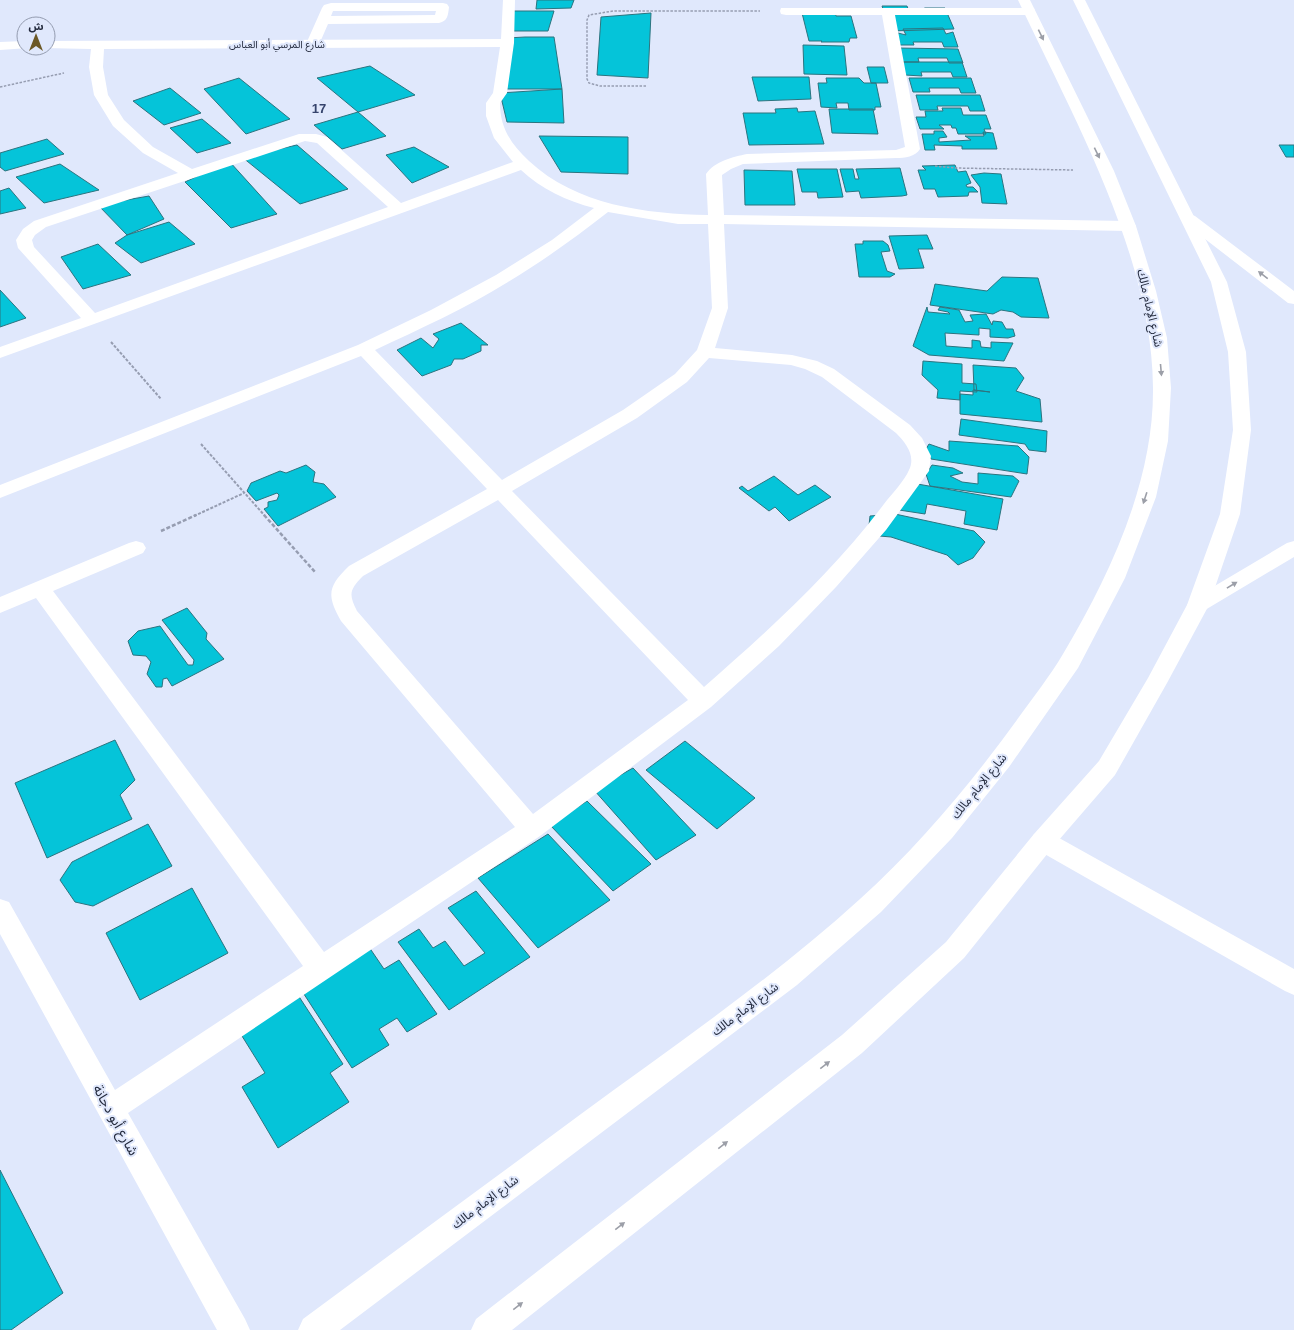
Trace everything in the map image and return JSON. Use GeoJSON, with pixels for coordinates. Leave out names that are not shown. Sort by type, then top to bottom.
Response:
{"type":"FeatureCollection","features":[{"type":"Feature","properties":{"kind":"street"},"geometry":{"type":"LineString","coordinates":[[509,0],[507,43],[500,93],[493,103],[494,123],[504,144],[522,164],[544,181],[564,192],[605,207],[640,215],[678,219],[1128,226]]}},
{"type":"Feature","properties":{"kind":"street"},"geometry":{"type":"LineString","coordinates":[[487,1330],[852,1044],[955,950],[1043,841],[1107,768],[1156,683],[1198,605],[1230,514],[1242,430],[1237,352],[1219,282],[1079,0]]}},
{"type":"Feature","properties":{"kind":"street"},"geometry":{"type":"LineString","coordinates":[[786,10],[888,10],[1027,5]]}},
{"type":"Feature","properties":{"kind":"street","name":"شارع الإمام مالك"},"geometry":{"type":"LineString","coordinates":[[314,1330],[788,977],[872,904],[943,831],[1000,760],[1070,662],[1115,578],[1148,490],[1159,441],[1162,388],[1158,338],[1148,291],[1128,226],[1106,171],[1027,5]]}},
{"type":"Feature","properties":{"kind":"street"},"geometry":{"type":"LineString","coordinates":[[313,44],[323,20],[328,8],[443,7],[441,18],[438,19],[323,20]]}},
{"type":"Feature","properties":{"kind":"street"},"geometry":{"type":"LineString","coordinates":[[531,829],[348,616],[340,601],[342,584],[356,571],[500,490],[630,414],[681,378],[705,352],[720,308],[714,174],[722,167],[733,162],[762,157],[896,154],[906,153],[913,149],[888,10]]}},
{"type":"Feature","properties":{"kind":"street","name":"شارع المرسي أبو العباس"},"geometry":{"type":"LineString","coordinates":[[56,45],[507,43]]}},
{"type":"Feature","properties":{"kind":"street"},"geometry":{"type":"LineString","coordinates":[[0,46],[16,45]]}},
{"type":"Feature","properties":{"kind":"street"},"geometry":{"type":"LineString","coordinates":[[98,45],[96,66],[101,95],[118,123],[148,150],[190,174]]}},
{"type":"Feature","properties":{"kind":"street"},"geometry":{"type":"LineString","coordinates":[[91,319],[26,248],[24,240],[29,232],[40,224],[304,137],[322,140],[399,209]]}},
{"type":"Feature","properties":{"kind":"street"},"geometry":{"type":"LineString","coordinates":[[0,353],[522,164]]}},
{"type":"Feature","properties":{"kind":"street"},"geometry":{"type":"LineString","coordinates":[[0,492],[364,349],[437,314],[502,279],[558,243],[605,207]]}},
{"type":"Feature","properties":{"kind":"street"},"geometry":{"type":"LineString","coordinates":[[1189,219],[1294,299]]}},
{"type":"Feature","properties":{"kind":"street"},"geometry":{"type":"LineString","coordinates":[[364,349],[703,701]]}},
{"type":"Feature","properties":{"kind":"street"},"geometry":{"type":"LineString","coordinates":[[110,1109],[531,829],[703,701],[771,640],[829,582],[879,525],[919,471],[921,456],[915,442],[903,429],[828,373],[811,365],[792,360],[705,352]]}},
{"type":"Feature","properties":{"kind":"street"},"geometry":{"type":"LineString","coordinates":[[0,605],[136,548]]}},
{"type":"Feature","properties":{"kind":"street"},"geometry":{"type":"LineString","coordinates":[[1198,605],[1294,548]]}},
{"type":"Feature","properties":{"kind":"street"},"geometry":{"type":"LineString","coordinates":[[40,589],[321,968]]}},
{"type":"Feature","properties":{"kind":"street"},"geometry":{"type":"LineString","coordinates":[[1043,841],[1294,983]]}},
{"type":"Feature","properties":{"kind":"street","name":"شارع أبو دجانة"},"geometry":{"type":"LineString","coordinates":[[0,910],[9,946],[110,1109],[234,1330]]}},
{"type":"Feature","properties":{"kind":"path"},"geometry":{"type":"LineString","coordinates":[[646,86],[600,86],[589,83],[587,28],[589,15],[613,10],[786,10]]}},
{"type":"Feature","properties":{"kind":"path"},"geometry":{"type":"LineString","coordinates":[[0,87],[96,66]]}},
{"type":"Feature","properties":{"kind":"path"},"geometry":{"type":"LineString","coordinates":[[896,154],[913,161],[933,166],[955,168],[1106,171]]}},
{"type":"Feature","properties":{"kind":"path"},"geometry":{"type":"LineString","coordinates":[[91,319],[340,601]]}},
{"type":"Feature","properties":{"kind":"path"},"geometry":{"type":"LineString","coordinates":[[136,548],[165,529],[244,493]]}},
{"type":"Feature","properties":{"kind":"building"},"geometry":{"type":"Polygon","coordinates":[[[537,0],[574,0],[571,8],[536,9],[537,0]]]}},
{"type":"Feature","properties":{"kind":"building"},"geometry":{"type":"Polygon","coordinates":[[[882,6],[907,6],[910,14],[925,8],[945,8],[954,29],[891,31],[882,6]]]}},
{"type":"Feature","properties":{"kind":"building"},"geometry":{"type":"Polygon","coordinates":[[[512,11],[554,11],[548,31],[507,31],[512,11]]]}},
{"type":"Feature","properties":{"kind":"building"},"geometry":{"type":"Polygon","coordinates":[[[835,12],[836,16],[851,16],[857,38],[850,38],[849,42],[809,41],[802,13],[835,12]]]}},
{"type":"Feature","properties":{"kind":"building"},"geometry":{"type":"Polygon","coordinates":[[[651,13],[648,78],[597,75],[601,17],[651,13]]]}},
{"type":"Feature","properties":{"kind":"building"},"geometry":{"type":"Polygon","coordinates":[[[943,28],[946,34],[953,32],[958,47],[944,47],[942,42],[913,42],[914,45],[898,45],[894,32],[906,35],[903,29],[943,28]]]}},
{"type":"Feature","properties":{"kind":"building"},"geometry":{"type":"Polygon","coordinates":[[[554,37],[562,89],[503,89],[507,38],[554,37]]]}},
{"type":"Feature","properties":{"kind":"building"},"geometry":{"type":"Polygon","coordinates":[[[803,45],[844,46],[847,75],[804,74],[803,45]]]}},
{"type":"Feature","properties":{"kind":"building"},"geometry":{"type":"Polygon","coordinates":[[[898,48],[958,49],[963,63],[949,63],[947,58],[918,58],[919,62],[902,62],[898,48]]]}},
{"type":"Feature","properties":{"kind":"building"},"geometry":{"type":"Polygon","coordinates":[[[901,62],[962,62],[967,77],[953,77],[951,72],[921,72],[922,76],[905,75],[901,62]]]}},
{"type":"Feature","properties":{"kind":"building"},"geometry":{"type":"Polygon","coordinates":[[[370,66],[415,95],[358,112],[317,78],[370,66]]]}},
{"type":"Feature","properties":{"kind":"building"},"geometry":{"type":"Polygon","coordinates":[[[867,67],[884,67],[888,83],[871,83],[867,67]]]}},
{"type":"Feature","properties":{"kind":"building"},"geometry":{"type":"Polygon","coordinates":[[[752,77],[809,77],[811,99],[758,101],[752,77]]]}},
{"type":"Feature","properties":{"kind":"building"},"geometry":{"type":"Polygon","coordinates":[[[239,78],[290,119],[246,134],[204,89],[239,78]]]}},
{"type":"Feature","properties":{"kind":"building"},"geometry":{"type":"Polygon","coordinates":[[[826,78],[859,78],[864,83],[876,83],[881,107],[875,107],[875,110],[849,110],[848,103],[836,103],[837,108],[821,107],[818,83],[827,83],[826,78]]]}},
{"type":"Feature","properties":{"kind":"building"},"geometry":{"type":"Polygon","coordinates":[[[909,78],[971,78],[976,93],[961,93],[959,88],[929,88],[930,92],[913,92],[909,78]]]}},
{"type":"Feature","properties":{"kind":"building"},"geometry":{"type":"Polygon","coordinates":[[[170,88],[201,113],[164,125],[133,101],[170,88]]]}},
{"type":"Feature","properties":{"kind":"building"},"geometry":{"type":"Polygon","coordinates":[[[562,89],[564,123],[507,122],[500,93],[562,89]]]}},
{"type":"Feature","properties":{"kind":"building"},"geometry":{"type":"Polygon","coordinates":[[[916,95],[980,95],[985,111],[970,111],[968,106],[937,106],[938,110],[920,110],[916,95]]]}},
{"type":"Feature","properties":{"kind":"building"},"geometry":{"type":"Polygon","coordinates":[[[797,108],[798,112],[815,111],[824,144],[749,145],[743,113],[776,113],[775,109],[797,108]]]}},
{"type":"Feature","properties":{"kind":"building"},"geometry":{"type":"Polygon","coordinates":[[[942,108],[961,108],[963,115],[986,115],[991,129],[984,129],[986,134],[958,134],[956,128],[952,128],[951,125],[939,125],[944,129],[920,129],[916,117],[926,117],[925,111],[943,111],[942,108]]]}},
{"type":"Feature","properties":{"kind":"building"},"geometry":{"type":"Polygon","coordinates":[[[829,109],[873,109],[878,134],[832,133],[829,109]]]}},
{"type":"Feature","properties":{"kind":"building"},"geometry":{"type":"Polygon","coordinates":[[[358,112],[386,136],[342,149],[314,125],[358,112]]]}},
{"type":"Feature","properties":{"kind":"building"},"geometry":{"type":"Polygon","coordinates":[[[202,119],[231,143],[197,153],[170,128],[202,119]]]}},
{"type":"Feature","properties":{"kind":"building"},"geometry":{"type":"Polygon","coordinates":[[[934,131],[943,131],[947,137],[939,138],[939,142],[971,140],[965,136],[984,136],[983,132],[993,133],[997,149],[962,149],[962,146],[934,145],[935,150],[925,150],[922,134],[934,134],[934,131]]]}},
{"type":"Feature","properties":{"kind":"building"},"geometry":{"type":"Polygon","coordinates":[[[539,136],[628,137],[628,174],[561,172],[539,136]]]}},
{"type":"Feature","properties":{"kind":"building"},"geometry":{"type":"Polygon","coordinates":[[[47,139],[64,154],[5,171],[0,167],[0,153],[47,139]]]}},
{"type":"Feature","properties":{"kind":"building"},"geometry":{"type":"Polygon","coordinates":[[[297,145],[348,189],[300,204],[242,157],[297,145]]]}},
{"type":"Feature","properties":{"kind":"building"},"geometry":{"type":"Polygon","coordinates":[[[1279,145],[1294,145],[1294,157],[1286,157],[1279,145]]]}},
{"type":"Feature","properties":{"kind":"building"},"geometry":{"type":"Polygon","coordinates":[[[414,147],[449,167],[412,183],[386,155],[414,147]]]}},
{"type":"Feature","properties":{"kind":"building"},"geometry":{"type":"Polygon","coordinates":[[[229,161],[277,214],[231,228],[185,182],[229,161]]]}},
{"type":"Feature","properties":{"kind":"building"},"geometry":{"type":"Polygon","coordinates":[[[60,164],[99,190],[44,203],[16,177],[60,164]]]}},
{"type":"Feature","properties":{"kind":"building"},"geometry":{"type":"Polygon","coordinates":[[[955,165],[958,172],[966,171],[971,183],[966,185],[967,187],[973,187],[978,192],[969,192],[968,196],[938,197],[935,189],[924,189],[918,170],[926,170],[922,166],[955,165]]]}},
{"type":"Feature","properties":{"kind":"building"},"geometry":{"type":"Polygon","coordinates":[[[900,168],[907,195],[861,198],[859,191],[846,192],[840,169],[853,169],[855,179],[859,179],[856,169],[900,168]]]}},
{"type":"Feature","properties":{"kind":"building"},"geometry":{"type":"Polygon","coordinates":[[[797,169],[837,169],[843,197],[818,198],[817,192],[802,192],[797,169]]]}},
{"type":"Feature","properties":{"kind":"building"},"geometry":{"type":"Polygon","coordinates":[[[744,170],[792,171],[795,205],[745,205],[744,170]]]}},
{"type":"Feature","properties":{"kind":"building"},"geometry":{"type":"Polygon","coordinates":[[[984,173],[1001,174],[1007,204],[982,203],[980,187],[971,175],[984,173]]]}},
{"type":"Feature","properties":{"kind":"building"},"geometry":{"type":"Polygon","coordinates":[[[9,188],[26,208],[0,214],[0,191],[9,188]]]}},
{"type":"Feature","properties":{"kind":"building"},"geometry":{"type":"Polygon","coordinates":[[[149,196],[164,219],[127,235],[98,205],[149,196]]]}},
{"type":"Feature","properties":{"kind":"building"},"geometry":{"type":"Polygon","coordinates":[[[169,222],[195,244],[141,263],[115,243],[127,235],[169,222]]]}},
{"type":"Feature","properties":{"kind":"building"},"geometry":{"type":"Polygon","coordinates":[[[927,235],[933,249],[918,249],[924,268],[899,269],[889,236],[927,235]]]}},
{"type":"Feature","properties":{"kind":"building"},"geometry":{"type":"Polygon","coordinates":[[[863,241],[883,241],[888,245],[890,251],[881,252],[887,271],[895,274],[890,277],[859,277],[855,244],[863,244],[863,241]]]}},
{"type":"Feature","properties":{"kind":"building"},"geometry":{"type":"Polygon","coordinates":[[[98,244],[131,275],[83,289],[61,257],[98,244]]]}},
{"type":"Feature","properties":{"kind":"building"},"geometry":{"type":"Polygon","coordinates":[[[1002,277],[1038,278],[1049,318],[1021,317],[1013,312],[1001,310],[993,314],[930,305],[935,284],[987,291],[1002,277]]]}},
{"type":"Feature","properties":{"kind":"building"},"geometry":{"type":"Polygon","coordinates":[[[0,290],[26,318],[0,327],[0,290]]]}},
{"type":"Feature","properties":{"kind":"building"},"geometry":{"type":"Polygon","coordinates":[[[927,307],[928,312],[950,314],[948,312],[938,310],[940,307],[959,310],[965,322],[973,321],[970,315],[986,314],[992,325],[993,321],[1002,322],[1006,329],[1013,329],[1015,336],[1008,338],[990,337],[990,329],[979,328],[979,335],[945,333],[946,346],[972,348],[972,340],[980,341],[981,347],[991,348],[991,342],[1013,343],[1004,361],[929,355],[913,346],[927,307]]]}},
{"type":"Feature","properties":{"kind":"building"},"geometry":{"type":"Polygon","coordinates":[[[461,323],[488,345],[481,345],[481,351],[463,359],[454,359],[451,365],[422,376],[397,350],[421,338],[433,348],[439,339],[433,334],[461,323]]]}},
{"type":"Feature","properties":{"kind":"building"},"geometry":{"type":"Polygon","coordinates":[[[923,361],[962,364],[962,383],[976,384],[977,392],[960,391],[960,400],[937,398],[938,390],[922,375],[923,361]]]}},
{"type":"Feature","properties":{"kind":"building"},"geometry":{"type":"Polygon","coordinates":[[[973,365],[1016,368],[1024,378],[1016,391],[1040,399],[1042,422],[960,414],[960,394],[973,395],[973,390],[990,392],[974,390],[973,365]]]}},
{"type":"Feature","properties":{"kind":"building"},"geometry":{"type":"Polygon","coordinates":[[[961,419],[1047,431],[1046,452],[1029,450],[1025,444],[959,435],[961,419]]]}},
{"type":"Feature","properties":{"kind":"building"},"geometry":{"type":"Polygon","coordinates":[[[949,441],[1018,446],[1029,457],[1027,474],[931,459],[926,449],[929,444],[949,451],[949,441]]]}},
{"type":"Feature","properties":{"kind":"building"},"geometry":{"type":"Polygon","coordinates":[[[306,465],[315,472],[313,482],[324,484],[336,497],[278,526],[264,509],[268,507],[268,502],[277,500],[279,495],[277,493],[256,501],[247,491],[251,483],[280,471],[286,473],[306,465]]]}},
{"type":"Feature","properties":{"kind":"building"},"geometry":{"type":"Polygon","coordinates":[[[932,465],[953,468],[963,473],[950,476],[962,482],[978,484],[978,473],[1013,476],[1019,481],[1011,497],[930,486],[926,474],[932,465]]]}},
{"type":"Feature","properties":{"kind":"building"},"geometry":{"type":"Polygon","coordinates":[[[774,476],[798,495],[815,485],[831,497],[789,521],[775,507],[769,511],[739,488],[742,486],[748,491],[774,476]]]}},
{"type":"Feature","properties":{"kind":"building"},"geometry":{"type":"Polygon","coordinates":[[[906,482],[1003,499],[997,530],[964,524],[966,511],[927,504],[925,514],[899,510],[906,482]]]}},
{"type":"Feature","properties":{"kind":"building"},"geometry":{"type":"Polygon","coordinates":[[[895,514],[974,531],[985,542],[973,558],[958,565],[947,555],[891,537],[868,535],[870,516],[895,514]]]}},
{"type":"Feature","properties":{"kind":"building"},"geometry":{"type":"Polygon","coordinates":[[[187,608],[207,633],[206,639],[224,659],[172,686],[167,678],[163,679],[162,687],[156,687],[147,674],[151,662],[146,656],[133,655],[128,641],[138,631],[160,626],[188,665],[193,665],[194,660],[162,620],[187,608]]]}},
{"type":"Feature","properties":{"kind":"building"},"geometry":{"type":"Polygon","coordinates":[[[115,740],[135,780],[120,795],[132,819],[47,858],[15,783],[115,740]]]}},
{"type":"Feature","properties":{"kind":"building"},"geometry":{"type":"Polygon","coordinates":[[[685,741],[755,798],[717,829],[646,770],[685,741]]]}},
{"type":"Feature","properties":{"kind":"building"},"geometry":{"type":"Polygon","coordinates":[[[633,768],[696,835],[656,860],[594,790],[633,768]]]}},
{"type":"Feature","properties":{"kind":"building"},"geometry":{"type":"Polygon","coordinates":[[[587,801],[651,864],[613,891],[550,825],[587,801]]]}},
{"type":"Feature","properties":{"kind":"building"},"geometry":{"type":"Polygon","coordinates":[[[148,824],[172,866],[93,906],[75,902],[60,880],[72,862],[148,824]]]}},
{"type":"Feature","properties":{"kind":"building"},"geometry":{"type":"Polygon","coordinates":[[[548,834],[610,900],[538,948],[478,878],[548,834]]]}},
{"type":"Feature","properties":{"kind":"building"},"geometry":{"type":"Polygon","coordinates":[[[192,888],[228,953],[140,1000],[106,933],[192,888]]]}},
{"type":"Feature","properties":{"kind":"building"},"geometry":{"type":"Polygon","coordinates":[[[476,891],[530,957],[449,1010],[398,942],[419,929],[433,948],[445,941],[464,966],[485,953],[448,908],[476,891]]]}},
{"type":"Feature","properties":{"kind":"building"},"geometry":{"type":"Polygon","coordinates":[[[369,947],[384,969],[399,960],[437,1014],[407,1032],[397,1018],[379,1029],[389,1045],[352,1068],[300,988],[369,947]]]}},
{"type":"Feature","properties":{"kind":"building"},"geometry":{"type":"Polygon","coordinates":[[[296,992],[343,1064],[330,1073],[349,1102],[278,1148],[242,1087],[265,1073],[237,1028],[296,992]]]}},
{"type":"Feature","properties":{"kind":"building"},"geometry":{"type":"Polygon","coordinates":[[[0,1170],[63,1293],[11,1330],[0,1330],[0,1170]]]}},
{"type":"Feature","properties":{"kind":"district","name":"17"},"geometry":{"type":"Point","coordinates":[319,108]}}]}
